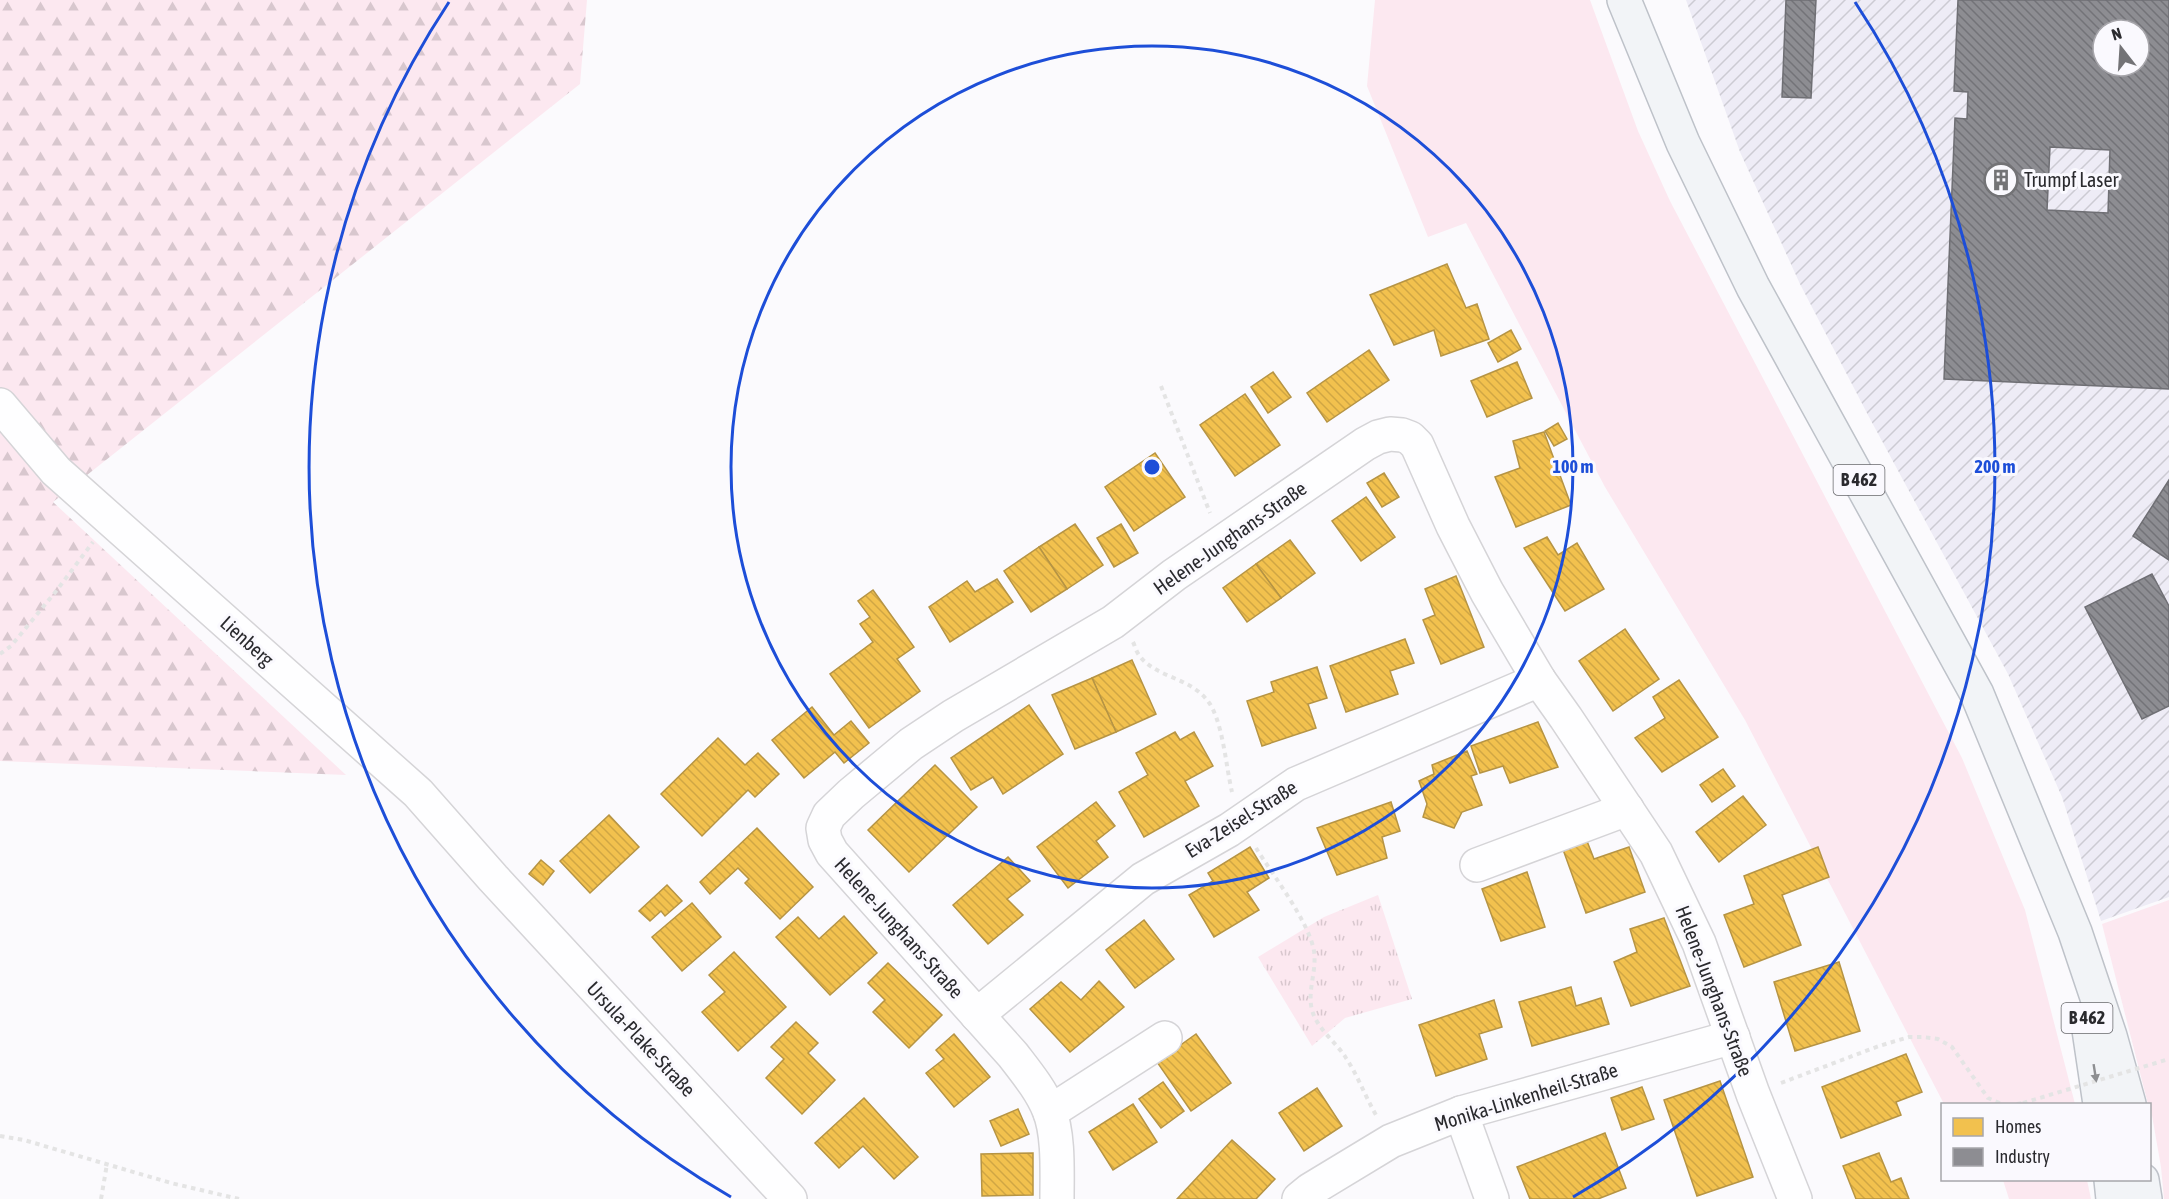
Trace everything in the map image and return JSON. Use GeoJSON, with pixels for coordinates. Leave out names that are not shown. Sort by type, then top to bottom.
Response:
{"type":"FeatureCollection","features":[{"type":"Feature","properties":{"kind":"main road","name":"B 462"},"geometry":{"type":"LineString","coordinates":[[1624,0],[1683,143],[1753,287],[1977,694],[2075,932],[2110,1036],[2128,1103]]}},
{"type":"Feature","properties":{"kind":"main road","name":"B 462"},"geometry":{"type":"LineString","coordinates":[[2075,932],[2100,1103]]}},
{"type":"Feature","properties":{"kind":"main road"},"geometry":{"type":"LineString","coordinates":[[2111,1181],[2113,1199]]}},
{"type":"Feature","properties":{"kind":"main road"},"geometry":{"type":"LineString","coordinates":[[2142,1181],[2145,1199]]}},
{"type":"Feature","properties":{"kind":"street","name":"Lienberg"},"geometry":{"type":"LineString","coordinates":[[0,405],[56,471],[418,793],[493,878]]}},
{"type":"Feature","properties":{"kind":"street","name":"Helene-Junghans-Straße"},"geometry":{"type":"LineString","coordinates":[[1057,1199],[1055,1142],[1050,1112],[1034,1082],[832,853],[825,840],[823,828],[829,815],[843,801],[911,744],[953,716],[1122,616],[1174,575],[1365,444],[1390,434],[1410,438],[1417,445],[1487,592],[1539,680],[1656,853],[1699,943],[1795,1199]]}},
{"type":"Feature","properties":{"kind":"street","name":"Eva-Zeisel-Straße"},"geometry":{"type":"LineString","coordinates":[[977,1015],[1143,879],[1239,822],[1296,784],[1539,680]]}},
{"type":"Feature","properties":{"kind":"street"},"geometry":{"type":"LineString","coordinates":[[1478,865],[1627,809]]}},
{"type":"Feature","properties":{"kind":"street","name":"Ursula-Plake-Straße"},"geometry":{"type":"LineString","coordinates":[[493,878],[790,1199]]}},
{"type":"Feature","properties":{"kind":"street","name":"Monika-Linkenheil-Straße"},"geometry":{"type":"LineString","coordinates":[[1299,1199],[1391,1141],[1461,1113],[1733,1036]]}},
{"type":"Feature","properties":{"kind":"street"},"geometry":{"type":"LineString","coordinates":[[1050,1112],[1165,1038]]}},
{"type":"Feature","properties":{"kind":"street"},"geometry":{"type":"LineString","coordinates":[[1461,1113],[1492,1199]]}},
{"type":"Feature","properties":{"kind":"path"},"geometry":{"type":"LineString","coordinates":[[1161,386],[1221,542]]}},
{"type":"Feature","properties":{"kind":"path"},"geometry":{"type":"LineString","coordinates":[[0,654],[12,646],[109,519]]}},
{"type":"Feature","properties":{"kind":"path"},"geometry":{"type":"LineString","coordinates":[[1122,616],[1139,656],[1156,669],[1196,688],[1209,702],[1220,731],[1239,822],[1310,934],[1315,969],[1311,996],[1312,1011],[1346,1058],[1391,1141]]}},
{"type":"Feature","properties":{"kind":"path","name":"Helene-Junghans-Straße"},"geometry":{"type":"LineString","coordinates":[[1754,1094],[1879,1046],[1909,1037],[1923,1037],[1938,1039],[1952,1047],[1988,1098],[2000,1103]]}},
{"type":"Feature","properties":{"kind":"path"},"geometry":{"type":"LineString","coordinates":[[2023,1103],[2169,1059]]}},
{"type":"Feature","properties":{"kind":"path"},"geometry":{"type":"LineString","coordinates":[[0,1136],[24,1140],[171,1183],[239,1199]]}},
{"type":"Feature","properties":{"kind":"path"},"geometry":{"type":"LineString","coordinates":[[101,1199],[107,1164]]}},
{"type":"Feature","properties":{"kind":"shaded area"},"geometry":{"type":"Polygon","coordinates":[[[1686,0],[2169,0],[2169,897],[2101,921],[2062,797],[2008,674],[1800,284],[1740,152],[1686,0]]]}},
{"type":"Feature","properties":{"kind":"green space"},"geometry":{"type":"Polygon","coordinates":[[[0,0],[587,0],[580,84],[53,502],[346,775],[0,761],[0,0]]]}},
{"type":"Feature","properties":{"kind":"green space"},"geometry":{"type":"Polygon","coordinates":[[[1375,0],[1590,0],[1638,131],[1670,201],[1962,758],[2025,910],[2075,1103],[1943,1103],[1745,720],[1605,487],[1466,223],[1428,237],[1367,86],[1375,0]]]}},
{"type":"Feature","properties":{"kind":"green space"},"geometry":{"type":"Polygon","coordinates":[[[1378,895],[1412,999],[1345,1018],[1312,1046],[1258,957],[1324,917],[1378,895]]]}},
{"type":"Feature","properties":{"kind":"green space"},"geometry":{"type":"Polygon","coordinates":[[[2169,900],[2169,1199],[2164,1199],[2151,1103],[2148,1103],[2102,924],[2169,900]]]}},
{"type":"Feature","properties":{"kind":"green space"},"geometry":{"type":"Polygon","coordinates":[[[2003,1181],[2087,1181],[2091,1199],[2009,1199],[2003,1181]]]}},
{"type":"Feature","properties":{"kind":"building: Homes"},"geometry":{"type":"Polygon","coordinates":[[[1447,264],[1466,308],[1477,304],[1489,339],[1441,356],[1434,330],[1394,345],[1370,295],[1447,264]]]}},
{"type":"Feature","properties":{"kind":"building: Homes"},"geometry":{"type":"Polygon","coordinates":[[[1511,330],[1521,349],[1498,362],[1488,343],[1511,330]]]}},
{"type":"Feature","properties":{"kind":"building: Homes"},"geometry":{"type":"Polygon","coordinates":[[[1369,350],[1389,380],[1327,422],[1307,393],[1369,350]]]}},
{"type":"Feature","properties":{"kind":"building: Homes"},"geometry":{"type":"Polygon","coordinates":[[[1517,362],[1532,398],[1487,417],[1471,381],[1517,362]]]}},
{"type":"Feature","properties":{"kind":"building: Homes"},"geometry":{"type":"Polygon","coordinates":[[[1273,372],[1291,397],[1268,413],[1251,387],[1273,372]]]}},
{"type":"Feature","properties":{"kind":"building: Homes"},"geometry":{"type":"Polygon","coordinates":[[[1245,394],[1280,445],[1235,476],[1200,425],[1245,394]]]}},
{"type":"Feature","properties":{"kind":"building: Homes"},"geometry":{"type":"Polygon","coordinates":[[[1558,423],[1567,439],[1554,446],[1545,431],[1558,423]]]}},
{"type":"Feature","properties":{"kind":"building: Homes"},"geometry":{"type":"Polygon","coordinates":[[[1544,432],[1571,505],[1516,527],[1495,477],[1520,468],[1513,441],[1544,432]]]}},
{"type":"Feature","properties":{"kind":"building: Homes"},"geometry":{"type":"Polygon","coordinates":[[[1155,453],[1185,497],[1134,531],[1105,487],[1155,453]]]}},
{"type":"Feature","properties":{"kind":"building: Homes"},"geometry":{"type":"Polygon","coordinates":[[[1384,473],[1399,497],[1382,507],[1367,483],[1384,473]]]}},
{"type":"Feature","properties":{"kind":"building: Homes"},"geometry":{"type":"Polygon","coordinates":[[[1366,497],[1395,537],[1361,561],[1332,521],[1366,497]]]}},
{"type":"Feature","properties":{"kind":"building: Homes"},"geometry":{"type":"Polygon","coordinates":[[[1075,524],[1103,565],[1067,589],[1039,547],[1075,524]]]}},
{"type":"Feature","properties":{"kind":"building: Homes"},"geometry":{"type":"Polygon","coordinates":[[[1121,524],[1138,553],[1114,567],[1097,538],[1121,524]]]}},
{"type":"Feature","properties":{"kind":"building: Homes"},"geometry":{"type":"Polygon","coordinates":[[[1547,537],[1558,555],[1577,543],[1604,589],[1565,611],[1524,548],[1547,537]]]}},
{"type":"Feature","properties":{"kind":"building: Homes"},"geometry":{"type":"Polygon","coordinates":[[[1290,540],[1315,573],[1281,598],[1256,564],[1290,540]]]}},
{"type":"Feature","properties":{"kind":"building: Homes"},"geometry":{"type":"Polygon","coordinates":[[[1039,547],[1067,589],[1031,612],[1004,571],[1039,547]]]}},
{"type":"Feature","properties":{"kind":"building: Homes"},"geometry":{"type":"Polygon","coordinates":[[[1256,564],[1281,598],[1247,622],[1223,588],[1256,564]]]}},
{"type":"Feature","properties":{"kind":"building: Homes"},"geometry":{"type":"Polygon","coordinates":[[[1456,576],[1484,647],[1441,664],[1423,620],[1435,615],[1425,589],[1456,576]]]}},
{"type":"Feature","properties":{"kind":"building: Homes"},"geometry":{"type":"Polygon","coordinates":[[[997,579],[1013,602],[950,642],[929,607],[967,581],[975,592],[997,579]]]}},
{"type":"Feature","properties":{"kind":"building: Homes"},"geometry":{"type":"Polygon","coordinates":[[[873,590],[914,647],[897,659],[920,691],[869,728],[830,674],[873,642],[860,624],[870,617],[858,601],[873,590]]]}},
{"type":"Feature","properties":{"kind":"building: Homes"},"geometry":{"type":"Polygon","coordinates":[[[1625,629],[1659,679],[1613,711],[1579,661],[1625,629]]]}},
{"type":"Feature","properties":{"kind":"building: Homes"},"geometry":{"type":"Polygon","coordinates":[[[1405,639],[1414,663],[1390,671],[1398,694],[1346,712],[1330,666],[1405,639]]]}},
{"type":"Feature","properties":{"kind":"building: Homes"},"geometry":{"type":"Polygon","coordinates":[[[1132,660],[1156,714],[1116,732],[1092,678],[1132,660]]]}},
{"type":"Feature","properties":{"kind":"building: Homes"},"geometry":{"type":"Polygon","coordinates":[[[1317,667],[1327,698],[1308,704],[1316,728],[1262,746],[1247,701],[1274,692],[1271,682],[1317,667]]]}},
{"type":"Feature","properties":{"kind":"building: Homes"},"geometry":{"type":"Polygon","coordinates":[[[1092,678],[1116,732],[1075,749],[1052,695],[1092,678]]]}},
{"type":"Feature","properties":{"kind":"building: Homes"},"geometry":{"type":"Polygon","coordinates":[[[1679,680],[1718,737],[1662,772],[1635,738],[1665,718],[1653,697],[1679,680]]]}},
{"type":"Feature","properties":{"kind":"building: Homes"},"geometry":{"type":"Polygon","coordinates":[[[1029,705],[1063,754],[1003,794],[993,777],[971,790],[951,758],[1029,705]]]}},
{"type":"Feature","properties":{"kind":"building: Homes"},"geometry":{"type":"Polygon","coordinates":[[[812,707],[834,735],[851,721],[869,743],[844,763],[835,752],[804,778],[772,740],[812,707]]]}},
{"type":"Feature","properties":{"kind":"building: Homes"},"geometry":{"type":"Polygon","coordinates":[[[1538,722],[1558,767],[1510,783],[1503,766],[1480,773],[1471,746],[1538,722]]]}},
{"type":"Feature","properties":{"kind":"building: Homes"},"geometry":{"type":"Polygon","coordinates":[[[1175,732],[1180,740],[1194,732],[1213,766],[1185,781],[1199,806],[1144,837],[1119,792],[1148,775],[1136,753],[1175,732]]]}},
{"type":"Feature","properties":{"kind":"building: Homes"},"geometry":{"type":"Polygon","coordinates":[[[718,738],[745,765],[758,753],[779,774],[755,797],[748,790],[702,836],[661,794],[718,738]]]}},
{"type":"Feature","properties":{"kind":"building: Homes"},"geometry":{"type":"Polygon","coordinates":[[[1467,751],[1477,774],[1471,776],[1482,805],[1462,812],[1454,828],[1423,817],[1427,804],[1419,781],[1434,774],[1432,765],[1467,751]]]}},
{"type":"Feature","properties":{"kind":"building: Homes"},"geometry":{"type":"Polygon","coordinates":[[[935,765],[977,807],[909,872],[868,830],[935,765]]]}},
{"type":"Feature","properties":{"kind":"building: Homes"},"geometry":{"type":"Polygon","coordinates":[[[1723,769],[1735,786],[1712,802],[1700,785],[1723,769]]]}},
{"type":"Feature","properties":{"kind":"building: Homes"},"geometry":{"type":"Polygon","coordinates":[[[1743,796],[1766,825],[1719,862],[1696,832],[1743,796]]]}},
{"type":"Feature","properties":{"kind":"building: Homes"},"geometry":{"type":"Polygon","coordinates":[[[1096,802],[1115,826],[1096,841],[1108,857],[1068,888],[1037,847],[1096,802]]]}},
{"type":"Feature","properties":{"kind":"building: Homes"},"geometry":{"type":"Polygon","coordinates":[[[1391,802],[1400,831],[1382,837],[1387,858],[1337,875],[1317,828],[1391,802]]]}},
{"type":"Feature","properties":{"kind":"building: Homes"},"geometry":{"type":"Polygon","coordinates":[[[609,815],[639,847],[590,893],[560,861],[609,815]]]}},
{"type":"Feature","properties":{"kind":"building: Homes"},"geometry":{"type":"Polygon","coordinates":[[[757,828],[813,887],[780,919],[745,883],[749,879],[738,868],[710,894],[700,882],[757,828]]]}},
{"type":"Feature","properties":{"kind":"building: Homes"},"geometry":{"type":"Polygon","coordinates":[[[1585,836],[1594,859],[1629,847],[1645,892],[1586,913],[1561,844],[1585,836]]]}},
{"type":"Feature","properties":{"kind":"building: Homes"},"geometry":{"type":"Polygon","coordinates":[[[1250,847],[1269,878],[1247,892],[1259,910],[1214,937],[1189,895],[1213,881],[1208,873],[1250,847]]]}},
{"type":"Feature","properties":{"kind":"building: Homes"},"geometry":{"type":"Polygon","coordinates":[[[1818,847],[1829,877],[1782,895],[1801,945],[1744,967],[1724,915],[1754,904],[1744,876],[1818,847]]]}},
{"type":"Feature","properties":{"kind":"building: Homes"},"geometry":{"type":"Polygon","coordinates":[[[1008,857],[1030,881],[1007,899],[1023,915],[988,944],[953,905],[1008,857]]]}},
{"type":"Feature","properties":{"kind":"building: Homes"},"geometry":{"type":"Polygon","coordinates":[[[541,860],[554,871],[543,885],[529,874],[541,860]]]}},
{"type":"Feature","properties":{"kind":"building: Homes"},"geometry":{"type":"Polygon","coordinates":[[[1527,872],[1545,927],[1501,941],[1482,889],[1527,872]]]}},
{"type":"Feature","properties":{"kind":"building: Homes"},"geometry":{"type":"Polygon","coordinates":[[[667,885],[682,901],[665,916],[661,911],[650,921],[639,911],[667,885]]]}},
{"type":"Feature","properties":{"kind":"building: Homes"},"geometry":{"type":"Polygon","coordinates":[[[692,903],[721,937],[682,971],[652,937],[692,903]]]}},
{"type":"Feature","properties":{"kind":"building: Homes"},"geometry":{"type":"Polygon","coordinates":[[[844,916],[877,953],[830,995],[776,937],[798,917],[819,939],[844,916]]]}},
{"type":"Feature","properties":{"kind":"building: Homes"},"geometry":{"type":"Polygon","coordinates":[[[1664,918],[1690,986],[1631,1006],[1614,962],[1637,952],[1630,929],[1664,918]]]}},
{"type":"Feature","properties":{"kind":"building: Homes"},"geometry":{"type":"Polygon","coordinates":[[[1144,920],[1174,959],[1135,988],[1106,950],[1144,920]]]}},
{"type":"Feature","properties":{"kind":"building: Homes"},"geometry":{"type":"Polygon","coordinates":[[[734,952],[786,1007],[738,1051],[702,1012],[725,992],[709,975],[734,952]]]}},
{"type":"Feature","properties":{"kind":"building: Homes"},"geometry":{"type":"Polygon","coordinates":[[[1839,962],[1860,1031],[1795,1051],[1774,982],[1839,962]]]}},
{"type":"Feature","properties":{"kind":"building: Homes"},"geometry":{"type":"Polygon","coordinates":[[[888,963],[942,1015],[909,1048],[873,1012],[885,1000],[868,983],[888,963]]]}},
{"type":"Feature","properties":{"kind":"building: Homes"},"geometry":{"type":"Polygon","coordinates":[[[1099,981],[1124,1007],[1070,1052],[1030,1009],[1061,982],[1081,1000],[1099,981]]]}},
{"type":"Feature","properties":{"kind":"building: Homes"},"geometry":{"type":"Polygon","coordinates":[[[1571,987],[1576,1006],[1601,998],[1609,1024],[1532,1046],[1519,1002],[1571,987]]]}},
{"type":"Feature","properties":{"kind":"building: Homes"},"geometry":{"type":"Polygon","coordinates":[[[1494,1000],[1502,1027],[1479,1034],[1487,1059],[1436,1076],[1419,1025],[1494,1000]]]}},
{"type":"Feature","properties":{"kind":"building: Homes"},"geometry":{"type":"Polygon","coordinates":[[[796,1022],[818,1043],[808,1053],[835,1080],[802,1114],[766,1078],[784,1059],[771,1047],[796,1022]]]}},
{"type":"Feature","properties":{"kind":"building: Homes"},"geometry":{"type":"Polygon","coordinates":[[[954,1034],[990,1077],[954,1107],[926,1073],[944,1059],[936,1050],[954,1034]]]}},
{"type":"Feature","properties":{"kind":"building: Homes"},"geometry":{"type":"Polygon","coordinates":[[[1196,1034],[1231,1083],[1191,1111],[1157,1062],[1196,1034]]]}},
{"type":"Feature","properties":{"kind":"building: Homes"},"geometry":{"type":"Polygon","coordinates":[[[1906,1054],[1922,1092],[1896,1102],[1901,1115],[1841,1138],[1822,1087],[1906,1054]]]}},
{"type":"Feature","properties":{"kind":"building: Homes"},"geometry":{"type":"Polygon","coordinates":[[[1720,1081],[1753,1177],[1697,1196],[1664,1100],[1720,1081]]]}},
{"type":"Feature","properties":{"kind":"building: Homes"},"geometry":{"type":"Polygon","coordinates":[[[1163,1082],[1184,1111],[1161,1128],[1139,1099],[1163,1082]]]}},
{"type":"Feature","properties":{"kind":"building: Homes"},"geometry":{"type":"Polygon","coordinates":[[[1642,1087],[1654,1119],[1622,1130],[1611,1098],[1642,1087]]]}},
{"type":"Feature","properties":{"kind":"building: Homes"},"geometry":{"type":"Polygon","coordinates":[[[1317,1088],[1342,1126],[1304,1151],[1279,1113],[1317,1088]]]}},
{"type":"Feature","properties":{"kind":"building: Homes"},"geometry":{"type":"Polygon","coordinates":[[[864,1098],[918,1157],[894,1179],[863,1146],[839,1168],[815,1143],[864,1098]]]}},
{"type":"Feature","properties":{"kind":"building: Homes"},"geometry":{"type":"Polygon","coordinates":[[[1133,1104],[1157,1142],[1113,1170],[1089,1132],[1133,1104]]]}},
{"type":"Feature","properties":{"kind":"building: Homes"},"geometry":{"type":"Polygon","coordinates":[[[1018,1109],[1029,1134],[1001,1146],[990,1121],[1018,1109]]]}},
{"type":"Feature","properties":{"kind":"building: Homes"},"geometry":{"type":"Polygon","coordinates":[[[1605,1133],[1626,1188],[1598,1199],[1530,1199],[1517,1167],[1605,1133]]]}},
{"type":"Feature","properties":{"kind":"building: Homes"},"geometry":{"type":"Polygon","coordinates":[[[1232,1140],[1275,1179],[1256,1199],[1177,1199],[1232,1140]]]}},
{"type":"Feature","properties":{"kind":"building: Homes"},"geometry":{"type":"Polygon","coordinates":[[[1033,1153],[1033,1195],[982,1196],[981,1154],[1033,1153]]]}},
{"type":"Feature","properties":{"kind":"building: Homes"},"geometry":{"type":"Polygon","coordinates":[[[1879,1153],[1891,1182],[1901,1178],[1909,1199],[1856,1199],[1843,1166],[1879,1153]]]}},
{"type":"Feature","properties":{"kind":"building: Industry"},"geometry":{"type":"Polygon","coordinates":[[[1786,0],[1816,0],[1811,98],[1782,97],[1786,0]]]}},
{"type":"Feature","properties":{"kind":"building: Industry","name":"Trumpf Laser"},"geometry":{"type":"Polygon","coordinates":[[[1958,0],[2169,0],[2169,389],[1944,379],[1955,118],[1967,119],[1968,92],[1954,91],[1958,0]],[[2050,147],[2047,210],[2108,213],[2110,150],[2050,147]]]}},
{"type":"Feature","properties":{"kind":"building: Industry"},"geometry":{"type":"Polygon","coordinates":[[[2169,480],[2169,560],[2133,536],[2169,480]]]}},
{"type":"Feature","properties":{"kind":"building: Industry"},"geometry":{"type":"Polygon","coordinates":[[[2152,574],[2169,606],[2169,706],[2142,719],[2085,607],[2152,574]]]}},
{"type":"Feature","properties":{"kind":"place","name":"Trumpf Laser"},"geometry":{"type":"Point","coordinates":[2001,180]}}]}
